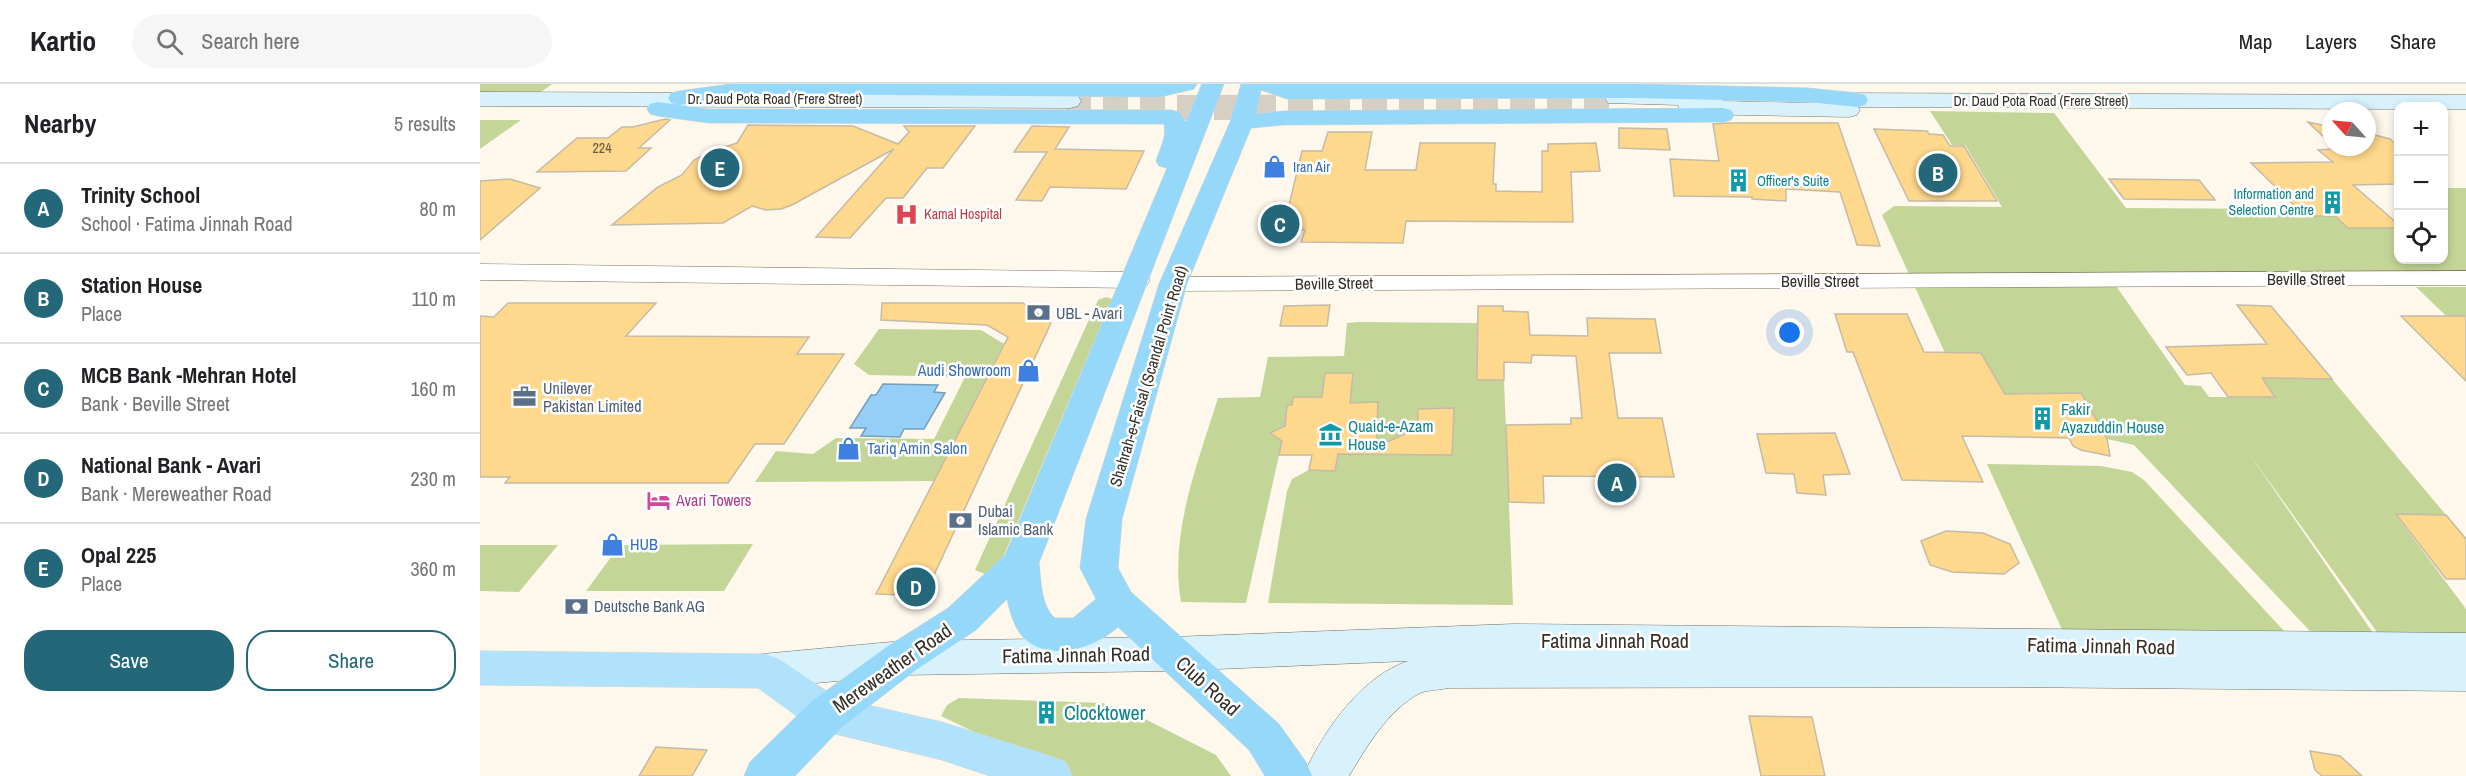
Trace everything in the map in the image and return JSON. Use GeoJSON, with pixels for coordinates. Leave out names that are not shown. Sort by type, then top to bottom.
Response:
{"type":"FeatureCollection","features":[{"type":"Feature","properties":{"kind":"highway"},"geometry":{"type":"LineString","coordinates":[[658,109],[709,116],[1171,117],[1185,112],[1194,103],[1195,91],[1186,84],[1160,90],[757,87],[679,98]]}},
{"type":"Feature","properties":{"kind":"highway"},"geometry":{"type":"LineString","coordinates":[[1117,603],[1097,624],[1076,635],[1059,636],[1043,632],[1032,620],[1020,563],[1136,280],[1165,201],[1213,84]]}},
{"type":"Feature","properties":{"kind":"highway","name":"Shahrah-e-Faisal (Scandal Point Road)"},"geometry":{"type":"LineString","coordinates":[[1117,603],[1099,568],[1104,519],[1173,284],[1242,122],[1252,84]]}},
{"type":"Feature","properties":{"kind":"highway"},"geometry":{"type":"LineString","coordinates":[[1264,84],[1287,92],[1637,91],[1808,95],[1857,100]]}},
{"type":"Feature","properties":{"kind":"highway"},"geometry":{"type":"LineString","coordinates":[[1242,122],[1283,118],[1781,114],[1818,109]]}},
{"type":"Feature","properties":{"kind":"highway"},"geometry":{"type":"LineString","coordinates":[[1165,201],[1168,159],[1178,130],[1176,122],[1171,117]]}},
{"type":"Feature","properties":{"kind":"highway","name":"Mereweather Road"},"geometry":{"type":"LineString","coordinates":[[766,776],[827,714],[902,658],[962,619],[1020,563]]}},
{"type":"Feature","properties":{"kind":"highway","name":"Club Road"},"geometry":{"type":"LineString","coordinates":[[1117,603],[1264,736],[1290,776]]}},
{"type":"Feature","properties":{"kind":"main road","name":"Dr. Daud Pota Road (Frere Street)"},"geometry":{"type":"LineString","coordinates":[[480,99],[679,98],[1068,105],[480,109]]}},
{"type":"Feature","properties":{"kind":"main road","name":"Dr. Daud Pota Road (Frere Street)"},"geometry":{"type":"LineString","coordinates":[[2322,115],[1818,109],[1617,102],[1857,100],[2466,102]]}},
{"type":"Feature","properties":{"kind":"main road"},"geometry":{"type":"LineString","coordinates":[[2376,116],[2394,116]]}},
{"type":"Feature","properties":{"kind":"main road"},"geometry":{"type":"LineString","coordinates":[[2448,116],[2466,116]]}},
{"type":"Feature","properties":{"kind":"main road","name":"Fatima Jinnah Road"},"geometry":{"type":"LineString","coordinates":[[764,671],[902,658],[1171,654],[1525,640],[2466,650]]}},
{"type":"Feature","properties":{"kind":"main road"},"geometry":{"type":"LineString","coordinates":[[480,668],[764,671],[827,714],[942,741],[1050,776]]}},
{"type":"Feature","properties":{"kind":"main road","name":"Fatima Jinnah Road"},"geometry":{"type":"LineString","coordinates":[[1325,776],[1352,733],[1379,701],[1411,677],[1448,671],[2002,670],[2466,674]]}},
{"type":"Feature","properties":{"kind":"street"},"geometry":{"type":"LineString","coordinates":[[480,272],[1136,280]]}},
{"type":"Feature","properties":{"kind":"street","name":"Beville Street"},"geometry":{"type":"LineString","coordinates":[[1173,284],[2466,278]]}},
{"type":"Feature","properties":{"kind":"green space"},"geometry":{"type":"Polygon","coordinates":[[[480,84],[552,84],[541,92],[480,92],[480,84]]]}},
{"type":"Feature","properties":{"kind":"green space"},"geometry":{"type":"Polygon","coordinates":[[[1930,111],[2054,113],[2126,208],[2298,209],[2305,216],[2335,216],[2348,228],[2394,228],[2394,264],[2448,264],[2448,188],[2466,188],[2466,278],[2112,280],[2185,385],[2201,386],[2209,397],[2275,397],[2262,378],[2332,379],[2446,515],[2396,515],[2466,609],[2466,648],[2387,646],[2248,452],[2382,646],[2326,648],[2134,445],[2107,439],[2081,394],[2005,394],[1981,353],[1945,353],[1882,215],[1894,206],[2002,207],[1965,145],[1952,145],[1930,111]]]}},
{"type":"Feature","properties":{"kind":"green space"},"geometry":{"type":"Polygon","coordinates":[[[480,120],[521,120],[480,149],[480,120]]]}},
{"type":"Feature","properties":{"kind":"green space"},"geometry":{"type":"Polygon","coordinates":[[[2416,287],[2466,287],[2466,335],[2416,287]]]}},
{"type":"Feature","properties":{"kind":"green space"},"geometry":{"type":"Polygon","coordinates":[[[1106,297],[1112,299],[1001,562],[985,574],[975,570],[1098,300],[1106,297]]]}},
{"type":"Feature","properties":{"kind":"green space"},"geometry":{"type":"Polygon","coordinates":[[[1347,323],[1478,323],[1477,379],[1504,380],[1513,605],[1268,603],[1287,491],[1292,479],[1309,470],[1312,455],[1279,455],[1246,603],[1181,602],[1178,576],[1182,524],[1194,473],[1218,398],[1260,397],[1268,357],[1344,356],[1347,323]]]}},
{"type":"Feature","properties":{"kind":"green space"},"geometry":{"type":"Polygon","coordinates":[[[879,329],[981,330],[1004,344],[934,481],[755,482],[776,451],[813,454],[836,438],[934,439],[965,377],[869,375],[854,364],[879,329]]]}},
{"type":"Feature","properties":{"kind":"green space"},"geometry":{"type":"Polygon","coordinates":[[[1987,464],[2101,466],[2132,472],[2144,480],[2299,647],[2069,645],[1987,464]]]}},
{"type":"Feature","properties":{"kind":"green space"},"geometry":{"type":"Polygon","coordinates":[[[753,544],[724,591],[586,591],[620,545],[753,544]]]}},
{"type":"Feature","properties":{"kind":"green space"},"geometry":{"type":"Polygon","coordinates":[[[480,545],[558,545],[519,592],[480,591],[480,545]]]}},
{"type":"Feature","properties":{"kind":"green space"},"geometry":{"type":"Polygon","coordinates":[[[959,698],[1103,703],[1141,717],[1216,755],[1231,776],[1065,776],[941,716],[947,705],[959,698]]]}},
{"type":"Feature","properties":{"kind":"water"},"geometry":{"type":"Polygon","coordinates":[[[883,384],[938,385],[934,392],[945,393],[924,429],[904,429],[900,437],[861,436],[866,428],[850,428],[871,395],[876,395],[883,384]]]}},
{"type":"Feature","properties":{"kind":"building"},"geometry":{"type":"Polygon","coordinates":[[[665,119],[670,120],[639,148],[651,148],[626,171],[537,172],[577,138],[608,138],[622,127],[633,127],[665,119]]]}},
{"type":"Feature","properties":{"kind":"building"},"geometry":{"type":"Polygon","coordinates":[[[2308,122],[2322,125],[2322,135],[2308,122]]]}},
{"type":"Feature","properties":{"kind":"building"},"geometry":{"type":"Polygon","coordinates":[[[1838,123],[1880,246],[1857,245],[1840,192],[1786,189],[1786,201],[1752,199],[1752,197],[1674,196],[1670,159],[1719,161],[1713,124],[1838,123]]]}},
{"type":"Feature","properties":{"kind":"building"},"geometry":{"type":"Polygon","coordinates":[[[748,125],[853,126],[898,144],[909,132],[904,126],[975,126],[943,168],[927,168],[903,198],[886,198],[850,238],[816,237],[894,149],[781,209],[766,210],[752,206],[723,223],[612,225],[658,187],[682,175],[694,160],[737,143],[748,125]]]}},
{"type":"Feature","properties":{"kind":"building"},"geometry":{"type":"Polygon","coordinates":[[[1032,126],[1069,127],[1055,149],[1144,151],[1126,189],[1050,187],[1042,201],[1016,200],[1047,152],[1014,152],[1032,126]]]}},
{"type":"Feature","properties":{"kind":"building"},"geometry":{"type":"Polygon","coordinates":[[[1619,128],[1667,129],[1670,150],[1619,148],[1619,128]]]}},
{"type":"Feature","properties":{"kind":"building"},"geometry":{"type":"Polygon","coordinates":[[[1874,129],[1927,131],[1929,134],[1943,135],[1950,146],[1964,146],[1997,201],[1909,201],[1874,129]]]}},
{"type":"Feature","properties":{"kind":"building"},"geometry":{"type":"Polygon","coordinates":[[[1328,132],[1372,132],[1365,170],[1416,170],[1420,143],[1495,143],[1493,184],[1496,184],[1496,191],[1542,192],[1542,151],[1548,151],[1548,144],[1596,143],[1600,171],[1571,172],[1573,222],[1406,221],[1403,243],[1301,242],[1305,230],[1283,230],[1302,151],[1322,151],[1328,132]]]}},
{"type":"Feature","properties":{"kind":"building"},"geometry":{"type":"Polygon","coordinates":[[[2376,135],[2394,142],[2394,184],[2353,185],[2394,221],[2394,228],[2348,228],[2335,216],[2305,216],[2251,163],[2333,162],[2326,156],[2376,156],[2376,135]]]}},
{"type":"Feature","properties":{"kind":"building"},"geometry":{"type":"Polygon","coordinates":[[[510,179],[540,188],[480,240],[480,181],[510,179]]]}},
{"type":"Feature","properties":{"kind":"building"},"geometry":{"type":"Polygon","coordinates":[[[2109,179],[2199,180],[2215,200],[2124,199],[2109,179]]]}},
{"type":"Feature","properties":{"kind":"building"},"geometry":{"type":"Polygon","coordinates":[[[508,303],[656,303],[626,336],[809,337],[797,354],[844,354],[784,444],[755,444],[728,483],[505,483],[510,477],[480,477],[480,316],[494,317],[508,303]]]}},
{"type":"Feature","properties":{"kind":"building"},"geometry":{"type":"Polygon","coordinates":[[[882,303],[1023,303],[1051,323],[934,575],[903,595],[876,594],[1008,337],[987,325],[881,320],[882,303]]]}},
{"type":"Feature","properties":{"kind":"building"},"geometry":{"type":"Polygon","coordinates":[[[1330,305],[1327,326],[1280,326],[1284,306],[1330,305]]]}},
{"type":"Feature","properties":{"kind":"building"},"geometry":{"type":"Polygon","coordinates":[[[2237,305],[2271,306],[2332,379],[2262,378],[2275,397],[2228,397],[2211,373],[2187,375],[2166,347],[2267,344],[2237,305]]]}},
{"type":"Feature","properties":{"kind":"building"},"geometry":{"type":"Polygon","coordinates":[[[1478,306],[1503,306],[1503,311],[1528,312],[1530,335],[1588,336],[1587,318],[1655,319],[1661,353],[1609,353],[1618,418],[1662,418],[1674,477],[1543,476],[1544,503],[1509,502],[1506,425],[1571,424],[1571,418],[1582,418],[1576,356],[1532,355],[1531,363],[1504,362],[1504,380],[1477,380],[1478,306]]]}},
{"type":"Feature","properties":{"kind":"building"},"geometry":{"type":"Polygon","coordinates":[[[1835,314],[1907,314],[1924,352],[1981,353],[2005,394],[2081,393],[2107,439],[2110,456],[2081,450],[2073,446],[2069,438],[1962,436],[1983,482],[1902,480],[1853,352],[1847,352],[1835,314]]]}},
{"type":"Feature","properties":{"kind":"building"},"geometry":{"type":"Polygon","coordinates":[[[2401,316],[2466,316],[2466,381],[2401,316]]]}},
{"type":"Feature","properties":{"kind":"building"},"geometry":{"type":"Polygon","coordinates":[[[1325,373],[1353,373],[1350,403],[1378,402],[1376,447],[1418,428],[1418,409],[1454,408],[1452,455],[1338,454],[1335,471],[1309,470],[1312,455],[1279,455],[1282,441],[1270,433],[1285,426],[1287,405],[1292,405],[1293,397],[1322,397],[1325,373]]]}},
{"type":"Feature","properties":{"kind":"building"},"geometry":{"type":"Polygon","coordinates":[[[1835,433],[1850,474],[1823,475],[1826,495],[1797,493],[1794,474],[1766,473],[1757,434],[1835,433]]]}},
{"type":"Feature","properties":{"kind":"building"},"geometry":{"type":"Polygon","coordinates":[[[2396,514],[2446,515],[2466,539],[2466,579],[2446,579],[2396,514]]]}},
{"type":"Feature","properties":{"kind":"building"},"geometry":{"type":"Polygon","coordinates":[[[1946,531],[1983,533],[2010,544],[2019,563],[2004,574],[1952,572],[1930,565],[1921,541],[1946,531]]]}},
{"type":"Feature","properties":{"kind":"building"},"geometry":{"type":"Polygon","coordinates":[[[1749,716],[1812,717],[1825,776],[1761,776],[1749,716]]]}},
{"type":"Feature","properties":{"kind":"building"},"geometry":{"type":"Polygon","coordinates":[[[656,747],[707,750],[692,776],[639,776],[656,747]]]}},
{"type":"Feature","properties":{"kind":"building"},"geometry":{"type":"Polygon","coordinates":[[[2310,751],[2340,756],[2362,776],[2322,776],[2315,770],[2310,751]]]}},
{"type":"Feature","properties":{"kind":"tunnel"},"geometry":{"type":"LineString","coordinates":[[1066,108],[1618,106]]}},
{"type":"Feature","properties":{"kind":"place","name":"Iran Air"},"geometry":{"type":"Point","coordinates":[1275,167]}},
{"type":"Feature","properties":{"kind":"place","name":"Opal 225"},"geometry":{"type":"Point","coordinates":[720,168]}},
{"type":"Feature","properties":{"kind":"place","name":"Station House"},"geometry":{"type":"Point","coordinates":[1938,173]}},
{"type":"Feature","properties":{"kind":"place","name":"Officer's Suite"},"geometry":{"type":"Point","coordinates":[1739,181]}},
{"type":"Feature","properties":{"kind":"place","name":"Information and Selection Centre"},"geometry":{"type":"Point","coordinates":[2332,202]}},
{"type":"Feature","properties":{"kind":"place","name":"Kamal Hospital"},"geometry":{"type":"Point","coordinates":[906,214]}},
{"type":"Feature","properties":{"kind":"place","name":"MCB Bank -Mehran Hotel"},"geometry":{"type":"Point","coordinates":[1280,224]}},
{"type":"Feature","properties":{"kind":"place","name":"UBL - Avari"},"geometry":{"type":"Point","coordinates":[1038,313]}},
{"type":"Feature","properties":{"kind":"place","name":"Audi Showroom"},"geometry":{"type":"Point","coordinates":[1029,370]}},
{"type":"Feature","properties":{"kind":"place","name":"Unilever Pakistan Limited"},"geometry":{"type":"Point","coordinates":[525,397]}},
{"type":"Feature","properties":{"kind":"place","name":"Fakir Ayazuddin House"},"geometry":{"type":"Point","coordinates":[2043,418]}},
{"type":"Feature","properties":{"kind":"place","name":"Quaid-e-Azam House"},"geometry":{"type":"Point","coordinates":[1330,435]}},
{"type":"Feature","properties":{"kind":"place","name":"Tariq Amin Salon"},"geometry":{"type":"Point","coordinates":[849,448]}},
{"type":"Feature","properties":{"kind":"place","name":"Trinity School"},"geometry":{"type":"Point","coordinates":[1617,483]}},
{"type":"Feature","properties":{"kind":"place","name":"Avari Towers"},"geometry":{"type":"Point","coordinates":[658,500]}},
{"type":"Feature","properties":{"kind":"place","name":"Dubai Islamic Bank"},"geometry":{"type":"Point","coordinates":[960,520]}},
{"type":"Feature","properties":{"kind":"place","name":"HUB"},"geometry":{"type":"Point","coordinates":[612,544]}},
{"type":"Feature","properties":{"kind":"place","name":"National Bank - Avari"},"geometry":{"type":"Point","coordinates":[916,587]}},
{"type":"Feature","properties":{"kind":"place","name":"Deutsche Bank AG"},"geometry":{"type":"Point","coordinates":[576,606]}},
{"type":"Feature","properties":{"kind":"place","name":"Clocktower"},"geometry":{"type":"Point","coordinates":[1046,713]}}]}
